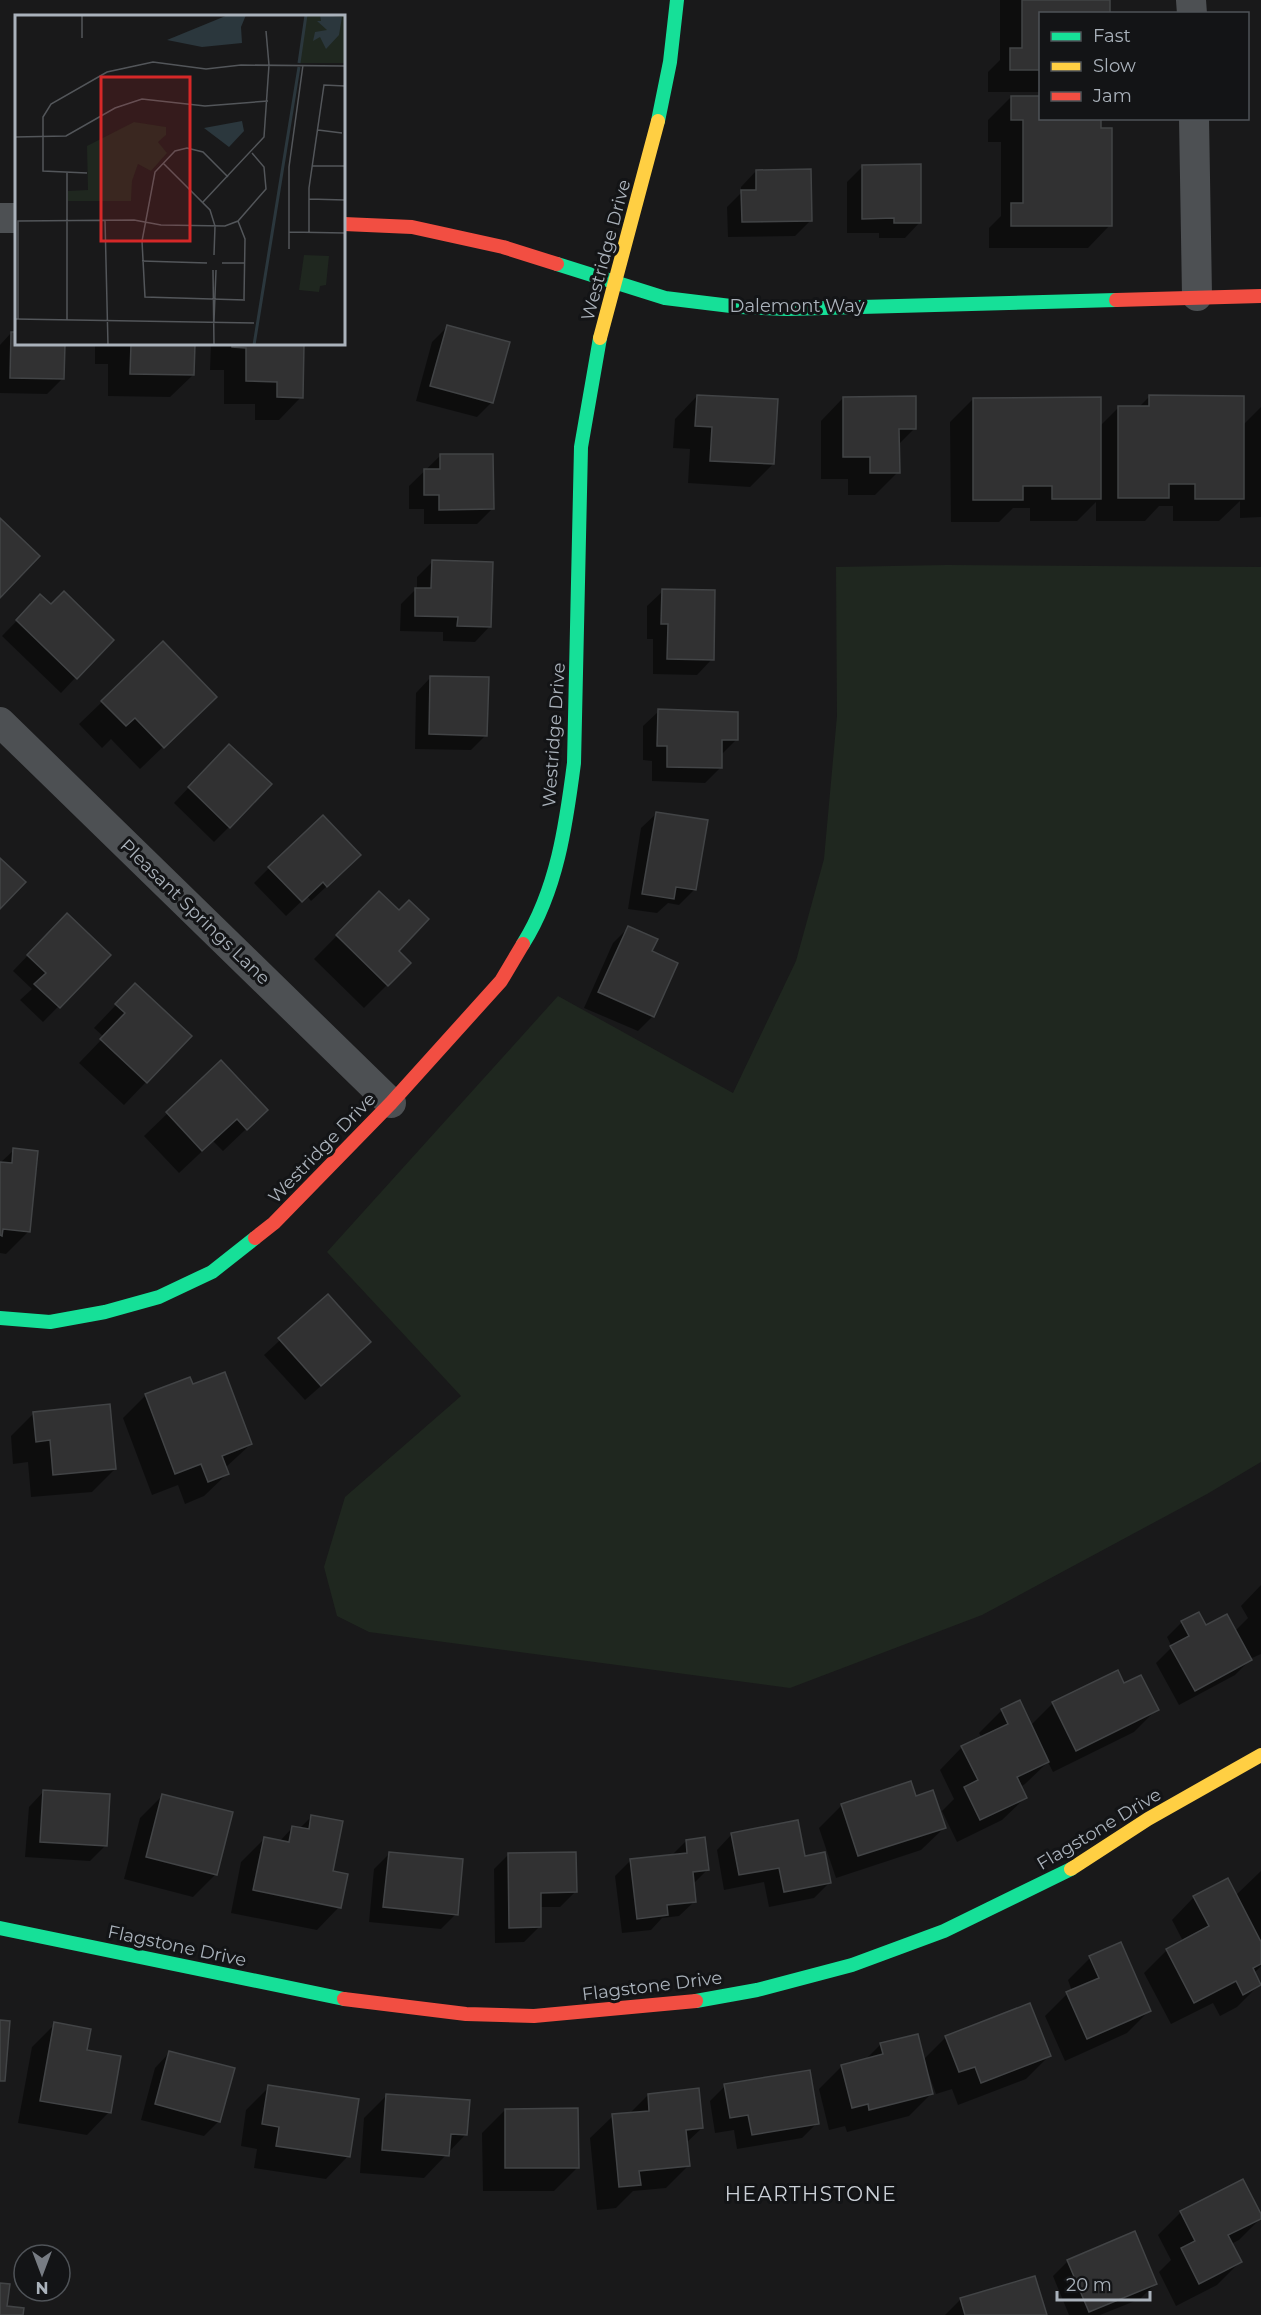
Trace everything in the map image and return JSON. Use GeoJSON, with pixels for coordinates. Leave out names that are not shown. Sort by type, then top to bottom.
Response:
{"type":"FeatureCollection","features":[{"type":"Feature","properties":{"kind":"street","name":"Westridge Drive"},"geometry":{"type":"LineString","coordinates":[[0,1318],[50,1322],[105,1311],[159,1297],[212,1272],[274,1223],[391,1103],[501,981],[532,930],[555,872],[568,809],[574,763],[581,447],[603,326],[653,146],[670,62],[677,0]]}},
{"type":"Feature","properties":{"kind":"street"},"geometry":{"type":"LineString","coordinates":[[1194,120],[1197,296]]}},
{"type":"Feature","properties":{"kind":"street","name":"Dalemont Way"},"geometry":{"type":"LineString","coordinates":[[345,224],[412,227],[503,247],[665,298],[739,307],[787,309],[1261,296]]}},
{"type":"Feature","properties":{"kind":"street","name":"Pleasant Springs Lane"},"geometry":{"type":"LineString","coordinates":[[0,722],[391,1103]]}},
{"type":"Feature","properties":{"kind":"street","name":"Flagstone Drive"},"geometry":{"type":"LineString","coordinates":[[0,1928],[321,1996],[396,2007],[466,2014],[534,2016],[680,2004],[757,1990],[852,1965],[944,1931],[1066,1873],[1148,1819],[1261,1755]]}},
{"type":"Feature","properties":{"kind":"shaded area"},"geometry":{"type":"Polygon","coordinates":[[[947,565],[1261,567],[1261,1462],[1207,1494],[982,1615],[790,1688],[369,1632],[337,1616],[324,1567],[345,1497],[461,1396],[327,1252],[558,996],[733,1093],[796,961],[824,859],[837,716],[836,567],[947,565]]]}},
{"type":"Feature","properties":{"kind":"building"},"geometry":{"type":"Polygon","coordinates":[[[1022,0],[1110,0],[1110,12],[1039,12],[1039,70],[1010,70],[1010,48],[1022,48],[1022,0]]]}},
{"type":"Feature","properties":{"kind":"building"},"geometry":{"type":"Polygon","coordinates":[[[1011,96],[1039,96],[1039,120],[1101,120],[1101,128],[1112,128],[1112,226],[1011,226],[1011,203],[1023,203],[1023,120],[1011,120],[1011,96]]]}},
{"type":"Feature","properties":{"kind":"building"},"geometry":{"type":"Polygon","coordinates":[[[921,164],[921,223],[894,223],[894,218],[862,219],[862,165],[921,164]]]}},
{"type":"Feature","properties":{"kind":"building"},"geometry":{"type":"Polygon","coordinates":[[[811,169],[812,221],[742,222],[741,190],[756,190],[756,170],[811,169]]]}},
{"type":"Feature","properties":{"kind":"building"},"geometry":{"type":"Polygon","coordinates":[[[447,325],[510,342],[493,403],[430,386],[447,325]]]}},
{"type":"Feature","properties":{"kind":"building"},"geometry":{"type":"Polygon","coordinates":[[[11,332],[15,332],[15,345],[65,345],[64,379],[10,378],[11,332]]]}},
{"type":"Feature","properties":{"kind":"building"},"geometry":{"type":"Polygon","coordinates":[[[131,345],[195,345],[194,375],[130,374],[131,345]]]}},
{"type":"Feature","properties":{"kind":"building"},"geometry":{"type":"Polygon","coordinates":[[[232,345],[304,345],[303,398],[277,397],[277,382],[246,381],[246,348],[232,347],[232,345]]]}},
{"type":"Feature","properties":{"kind":"building"},"geometry":{"type":"Polygon","coordinates":[[[697,395],[778,399],[774,464],[710,461],[712,427],[695,426],[697,395]]]}},
{"type":"Feature","properties":{"kind":"building"},"geometry":{"type":"Polygon","coordinates":[[[1149,395],[1244,396],[1244,499],[1195,499],[1195,484],[1169,484],[1169,498],[1118,498],[1118,406],[1149,406],[1149,395]]]}},
{"type":"Feature","properties":{"kind":"building"},"geometry":{"type":"Polygon","coordinates":[[[916,396],[916,429],[899,429],[900,473],[870,473],[870,457],[843,457],[843,397],[916,396]]]}},
{"type":"Feature","properties":{"kind":"building"},"geometry":{"type":"Polygon","coordinates":[[[1101,397],[1101,499],[1052,499],[1052,486],[1023,486],[1023,500],[973,500],[973,398],[1101,397]]]}},
{"type":"Feature","properties":{"kind":"building"},"geometry":{"type":"Polygon","coordinates":[[[440,454],[493,454],[494,509],[439,510],[439,495],[424,495],[424,469],[440,469],[440,454]]]}},
{"type":"Feature","properties":{"kind":"building"},"geometry":{"type":"Polygon","coordinates":[[[0,518],[40,556],[0,598],[0,518]]]}},
{"type":"Feature","properties":{"kind":"building"},"geometry":{"type":"Polygon","coordinates":[[[432,560],[493,562],[491,627],[457,626],[458,617],[415,616],[415,588],[431,588],[432,560]]]}},
{"type":"Feature","properties":{"kind":"building"},"geometry":{"type":"Polygon","coordinates":[[[662,589],[715,590],[714,660],[667,659],[668,624],[661,624],[662,589]]]}},
{"type":"Feature","properties":{"kind":"building"},"geometry":{"type":"Polygon","coordinates":[[[64,591],[114,640],[77,679],[16,620],[40,594],[51,604],[64,591]]]}},
{"type":"Feature","properties":{"kind":"building"},"geometry":{"type":"Polygon","coordinates":[[[163,641],[217,697],[164,748],[135,718],[126,726],[101,701],[163,641]]]}},
{"type":"Feature","properties":{"kind":"building"},"geometry":{"type":"Polygon","coordinates":[[[430,676],[489,677],[487,736],[429,734],[430,676]]]}},
{"type":"Feature","properties":{"kind":"building"},"geometry":{"type":"Polygon","coordinates":[[[658,709],[738,712],[738,740],[722,740],[722,768],[667,767],[667,746],[657,746],[658,709]]]}},
{"type":"Feature","properties":{"kind":"building"},"geometry":{"type":"Polygon","coordinates":[[[229,744],[272,784],[230,828],[188,787],[229,744]]]}},
{"type":"Feature","properties":{"kind":"building"},"geometry":{"type":"Polygon","coordinates":[[[656,812],[708,820],[696,890],[676,887],[674,899],[642,894],[656,812]]]}},
{"type":"Feature","properties":{"kind":"building"},"geometry":{"type":"Polygon","coordinates":[[[323,815],[361,855],[327,887],[323,882],[302,902],[268,867],[323,815]]]}},
{"type":"Feature","properties":{"kind":"building"},"geometry":{"type":"Polygon","coordinates":[[[0,858],[26,882],[0,909],[0,858]]]}},
{"type":"Feature","properties":{"kind":"building"},"geometry":{"type":"Polygon","coordinates":[[[379,891],[399,910],[409,900],[429,919],[399,951],[411,963],[388,986],[336,935],[379,891]]]}},
{"type":"Feature","properties":{"kind":"building"},"geometry":{"type":"Polygon","coordinates":[[[67,913],[111,955],[60,1008],[34,984],[46,973],[27,955],[67,913]]]}},
{"type":"Feature","properties":{"kind":"building"},"geometry":{"type":"Polygon","coordinates":[[[628,926],[658,939],[652,951],[678,963],[654,1017],[598,992],[628,926]]]}},
{"type":"Feature","properties":{"kind":"building"},"geometry":{"type":"Polygon","coordinates":[[[135,983],[192,1036],[147,1083],[100,1039],[125,1013],[115,1004],[135,983]]]}},
{"type":"Feature","properties":{"kind":"building"},"geometry":{"type":"Polygon","coordinates":[[[221,1060],[268,1110],[247,1130],[237,1119],[202,1151],[166,1112],[221,1060]]]}},
{"type":"Feature","properties":{"kind":"building"},"geometry":{"type":"Polygon","coordinates":[[[13,1148],[38,1151],[30,1232],[3,1229],[2,1236],[0,1235],[0,1162],[12,1163],[13,1148]]]}},
{"type":"Feature","properties":{"kind":"building"},"geometry":{"type":"Polygon","coordinates":[[[328,1294],[371,1342],[321,1386],[278,1338],[328,1294]]]}},
{"type":"Feature","properties":{"kind":"building"},"geometry":{"type":"Polygon","coordinates":[[[225,1372],[252,1444],[222,1456],[229,1474],[208,1482],[201,1464],[175,1474],[145,1394],[190,1377],[193,1384],[225,1372]]]}},
{"type":"Feature","properties":{"kind":"building"},"geometry":{"type":"Polygon","coordinates":[[[110,1404],[116,1469],[53,1475],[50,1440],[36,1442],[33,1412],[110,1404]]]}},
{"type":"Feature","properties":{"kind":"building"},"geometry":{"type":"Polygon","coordinates":[[[1199,1612],[1206,1625],[1227,1614],[1252,1660],[1195,1691],[1170,1646],[1189,1636],[1181,1621],[1199,1612]]]}},
{"type":"Feature","properties":{"kind":"building"},"geometry":{"type":"Polygon","coordinates":[[[1118,1670],[1124,1683],[1141,1675],[1159,1710],[1076,1751],[1052,1702],[1118,1670]]]}},
{"type":"Feature","properties":{"kind":"building"},"geometry":{"type":"Polygon","coordinates":[[[1020,1700],[1049,1762],[1017,1777],[1027,1798],[980,1820],[964,1787],[978,1780],[961,1746],[1008,1724],[1001,1709],[1020,1700]]]}},
{"type":"Feature","properties":{"kind":"building"},"geometry":{"type":"Polygon","coordinates":[[[911,1781],[916,1796],[933,1790],[946,1828],[858,1856],[841,1804],[911,1781]]]}},
{"type":"Feature","properties":{"kind":"building"},"geometry":{"type":"Polygon","coordinates":[[[43,1790],[110,1794],[107,1846],[40,1842],[43,1790]]]}},
{"type":"Feature","properties":{"kind":"building"},"geometry":{"type":"Polygon","coordinates":[[[162,1794],[233,1812],[217,1875],[146,1857],[162,1794]]]}},
{"type":"Feature","properties":{"kind":"building"},"geometry":{"type":"Polygon","coordinates":[[[311,1815],[343,1821],[333,1871],[348,1874],[341,1908],[253,1890],[264,1837],[289,1842],[292,1826],[309,1829],[311,1815]]]}},
{"type":"Feature","properties":{"kind":"building"},"geometry":{"type":"Polygon","coordinates":[[[798,1820],[805,1856],[825,1852],[831,1883],[784,1892],[779,1868],[739,1875],[731,1833],[798,1820]]]}},
{"type":"Feature","properties":{"kind":"building"},"geometry":{"type":"Polygon","coordinates":[[[705,1837],[709,1870],[693,1872],[696,1902],[667,1905],[668,1915],[637,1919],[630,1859],[687,1853],[686,1840],[705,1837]]]}},
{"type":"Feature","properties":{"kind":"building"},"geometry":{"type":"Polygon","coordinates":[[[389,1852],[463,1859],[458,1915],[383,1907],[389,1852]]]}},
{"type":"Feature","properties":{"kind":"building"},"geometry":{"type":"Polygon","coordinates":[[[576,1852],[577,1892],[541,1893],[541,1927],[509,1928],[508,1853],[576,1852]]]}},
{"type":"Feature","properties":{"kind":"building"},"geometry":{"type":"Polygon","coordinates":[[[1228,1878],[1261,1942],[1261,1964],[1253,1968],[1261,1985],[1243,1995],[1236,1981],[1194,2003],[1166,1949],[1209,1926],[1193,1896],[1228,1878]]]}},
{"type":"Feature","properties":{"kind":"building"},"geometry":{"type":"Polygon","coordinates":[[[1121,1942],[1151,2011],[1087,2039],[1066,1992],[1099,1978],[1089,1956],[1121,1942]]]}},
{"type":"Feature","properties":{"kind":"building"},"geometry":{"type":"Polygon","coordinates":[[[1030,2003],[1051,2056],[981,2083],[975,2067],[959,2072],[945,2036],[1030,2003]]]}},
{"type":"Feature","properties":{"kind":"building"},"geometry":{"type":"Polygon","coordinates":[[[0,2020],[10,2021],[5,2081],[0,2081],[0,2020]]]}},
{"type":"Feature","properties":{"kind":"building"},"geometry":{"type":"Polygon","coordinates":[[[54,2022],[91,2029],[87,2050],[121,2056],[111,2113],[40,2101],[54,2022]]]}},
{"type":"Feature","properties":{"kind":"building"},"geometry":{"type":"Polygon","coordinates":[[[918,2034],[933,2094],[869,2110],[868,2104],[852,2108],[841,2065],[883,2054],[880,2043],[918,2034]]]}},
{"type":"Feature","properties":{"kind":"building"},"geometry":{"type":"Polygon","coordinates":[[[169,2051],[235,2068],[220,2122],[155,2104],[169,2051]]]}},
{"type":"Feature","properties":{"kind":"building"},"geometry":{"type":"Polygon","coordinates":[[[810,2070],[819,2124],[752,2135],[748,2115],[730,2118],[724,2084],[810,2070]]]}},
{"type":"Feature","properties":{"kind":"building"},"geometry":{"type":"Polygon","coordinates":[[[268,2085],[359,2099],[350,2157],[276,2146],[279,2127],[262,2124],[268,2085]]]}},
{"type":"Feature","properties":{"kind":"building"},"geometry":{"type":"Polygon","coordinates":[[[699,2088],[703,2128],[686,2130],[690,2166],[639,2171],[641,2185],[619,2187],[612,2114],[649,2111],[648,2094],[699,2088]]]}},
{"type":"Feature","properties":{"kind":"building"},"geometry":{"type":"Polygon","coordinates":[[[386,2094],[470,2100],[467,2135],[451,2134],[449,2156],[382,2150],[386,2094]]]}},
{"type":"Feature","properties":{"kind":"building"},"geometry":{"type":"Polygon","coordinates":[[[578,2108],[579,2168],[505,2168],[505,2109],[578,2108]]]}},
{"type":"Feature","properties":{"kind":"building"},"geometry":{"type":"Polygon","coordinates":[[[1243,2179],[1261,2214],[1261,2219],[1228,2235],[1242,2262],[1199,2284],[1181,2248],[1195,2241],[1180,2211],[1243,2179]]]}},
{"type":"Feature","properties":{"kind":"building"},"geometry":{"type":"Polygon","coordinates":[[[1135,2231],[1157,2284],[1089,2312],[1067,2260],[1135,2231]]]}},
{"type":"Feature","properties":{"kind":"building"},"geometry":{"type":"Polygon","coordinates":[[[1035,2276],[1047,2315],[965,2315],[960,2298],[1035,2276]]]}},
{"type":"Feature","properties":{"kind":"building"},"geometry":{"type":"Polygon","coordinates":[[[0,2283],[10,2284],[7,2306],[24,2308],[23,2315],[0,2315],[0,2283]]]}},
{"type":"Feature","properties":{"kind":"traffic: fast"},"geometry":{"type":"LineString","coordinates":[[658,121],[670,62],[677,0]]}},
{"type":"Feature","properties":{"kind":"traffic: fast"},"geometry":{"type":"LineString","coordinates":[[557,264],[665,298],[739,307],[787,309],[1116,300]]}},
{"type":"Feature","properties":{"kind":"traffic: fast"},"geometry":{"type":"LineString","coordinates":[[523,944],[535,923],[552,879],[563,833],[574,763],[581,447],[600,338]]}},
{"type":"Feature","properties":{"kind":"traffic: fast"},"geometry":{"type":"LineString","coordinates":[[0,1318],[50,1322],[105,1312],[159,1297],[212,1272],[255,1238]]}},
{"type":"Feature","properties":{"kind":"traffic: fast"},"geometry":{"type":"LineString","coordinates":[[696,2001],[757,1990],[852,1965],[944,1931],[1071,1869]]}},
{"type":"Feature","properties":{"kind":"traffic: fast"},"geometry":{"type":"LineString","coordinates":[[0,1928],[344,1999]]}},
{"type":"Feature","properties":{"kind":"traffic: slow"},"geometry":{"type":"LineString","coordinates":[[600,338],[658,121]]}},
{"type":"Feature","properties":{"kind":"traffic: slow"},"geometry":{"type":"LineString","coordinates":[[1071,1869],[1148,1819],[1261,1755]]}},
{"type":"Feature","properties":{"kind":"traffic: jam"},"geometry":{"type":"LineString","coordinates":[[345,224],[412,227],[503,247],[557,264]]}},
{"type":"Feature","properties":{"kind":"traffic: jam"},"geometry":{"type":"LineString","coordinates":[[1116,300],[1261,296]]}},
{"type":"Feature","properties":{"kind":"traffic: jam"},"geometry":{"type":"LineString","coordinates":[[255,1238],[274,1223],[391,1103],[501,981],[523,944]]}},
{"type":"Feature","properties":{"kind":"traffic: jam"},"geometry":{"type":"LineString","coordinates":[[344,1999],[466,2014],[534,2016],[696,2001]]}},
{"type":"Feature","properties":{"kind":"district","name":"HEARTHSTONE"},"geometry":{"type":"Point","coordinates":[811,2194]}}]}
